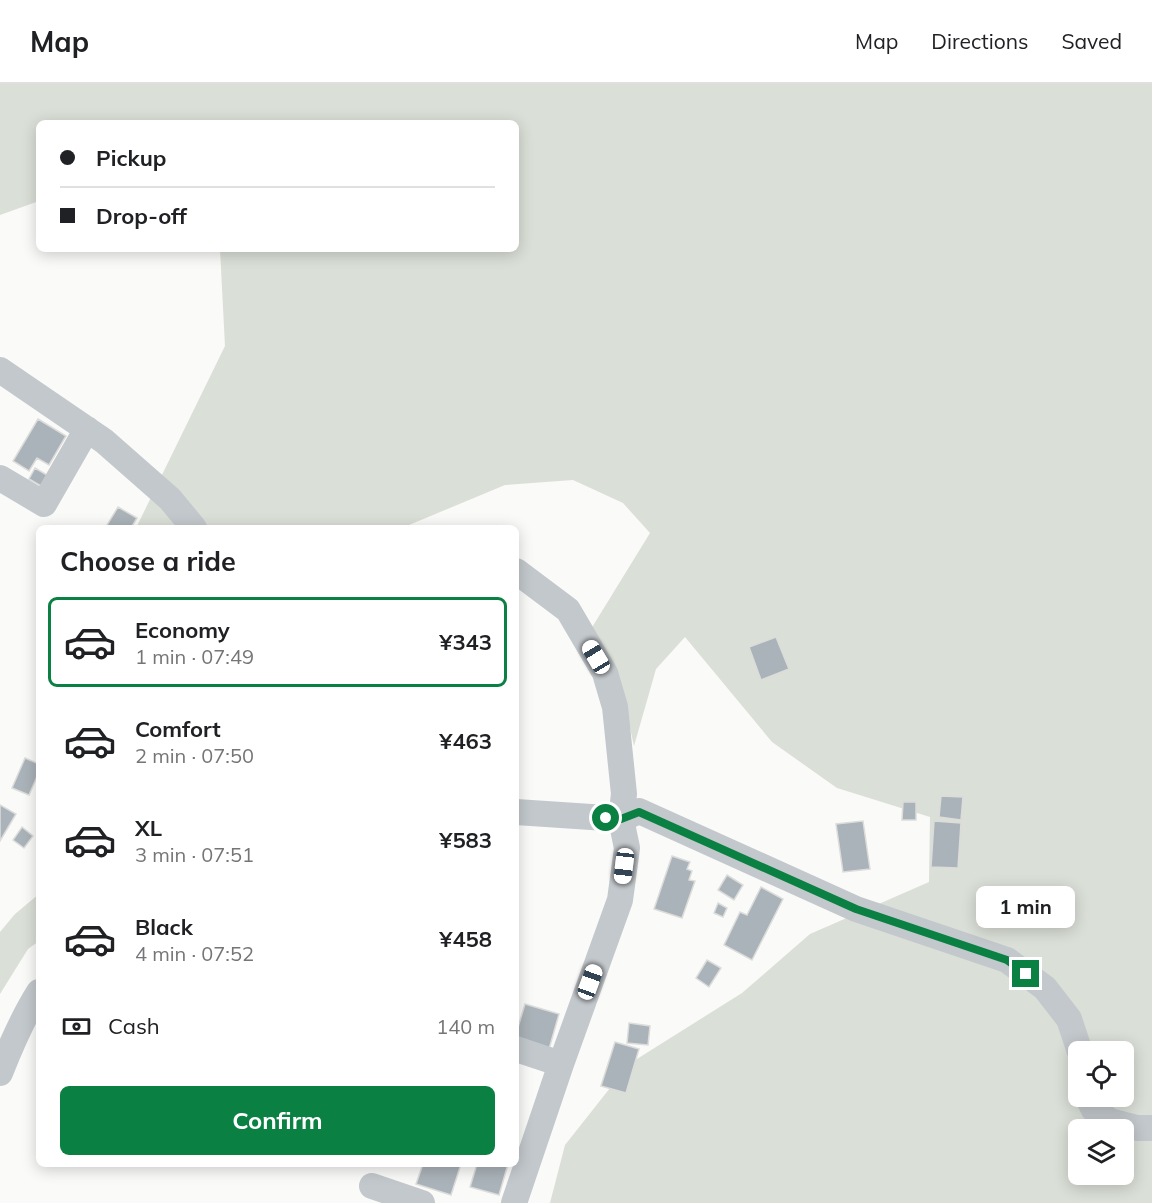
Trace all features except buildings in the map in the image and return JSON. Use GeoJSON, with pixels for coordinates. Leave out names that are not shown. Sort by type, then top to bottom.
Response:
{"type":"FeatureCollection","features":[{"type":"Feature","properties":{"kind":"street"},"geometry":{"type":"LineString","coordinates":[[0,370],[104,441],[170,498],[192,525]]}},
{"type":"Feature","properties":{"kind":"street"},"geometry":{"type":"LineString","coordinates":[[0,478],[44,504],[87,429]]}},
{"type":"Feature","properties":{"kind":"street"},"geometry":{"type":"LineString","coordinates":[[514,1203],[620,900],[627,848],[621,819],[624,794],[615,707],[605,673],[568,610],[519,573]]}},
{"type":"Feature","properties":{"kind":"street"},"geometry":{"type":"LineString","coordinates":[[519,812],[621,819],[639,812],[856,909],[1007,960],[1046,987],[1069,1019],[1076,1041]]}},
{"type":"Feature","properties":{"kind":"street"},"geometry":{"type":"LineString","coordinates":[[0,1073],[25,1016],[36,997]]}},
{"type":"Feature","properties":{"kind":"street"},"geometry":{"type":"LineString","coordinates":[[519,1050],[561,1064]]}},
{"type":"Feature","properties":{"kind":"street"},"geometry":{"type":"LineString","coordinates":[[1092,1107],[1110,1121],[1137,1128],[1152,1128]]}},
{"type":"Feature","properties":{"kind":"street"},"geometry":{"type":"LineString","coordinates":[[372,1186],[422,1203]]}},
{"type":"Feature","properties":{"kind":"shaded area"},"geometry":{"type":"Polygon","coordinates":[[[0,84],[1152,84],[1152,1203],[550,1203],[565,1145],[629,1064],[742,993],[810,934],[929,882],[930,817],[837,788],[772,742],[685,637],[656,669],[634,746],[618,674],[591,629],[650,533],[623,503],[573,480],[505,485],[409,525],[137,525],[225,346],[220,252],[519,252],[519,120],[36,120],[36,202],[0,215],[0,84]]]}},
{"type":"Feature","properties":{"kind":"shaded area"},"geometry":{"type":"Polygon","coordinates":[[[36,896],[36,943],[28,949],[0,994],[0,932],[15,914],[36,896]]]}},
{"type":"Feature","properties":{"kind":"route"},"geometry":{"type":"LineString","coordinates":[[606,818],[621,819],[639,812],[856,909],[1007,960],[1026,974]]}}]}
